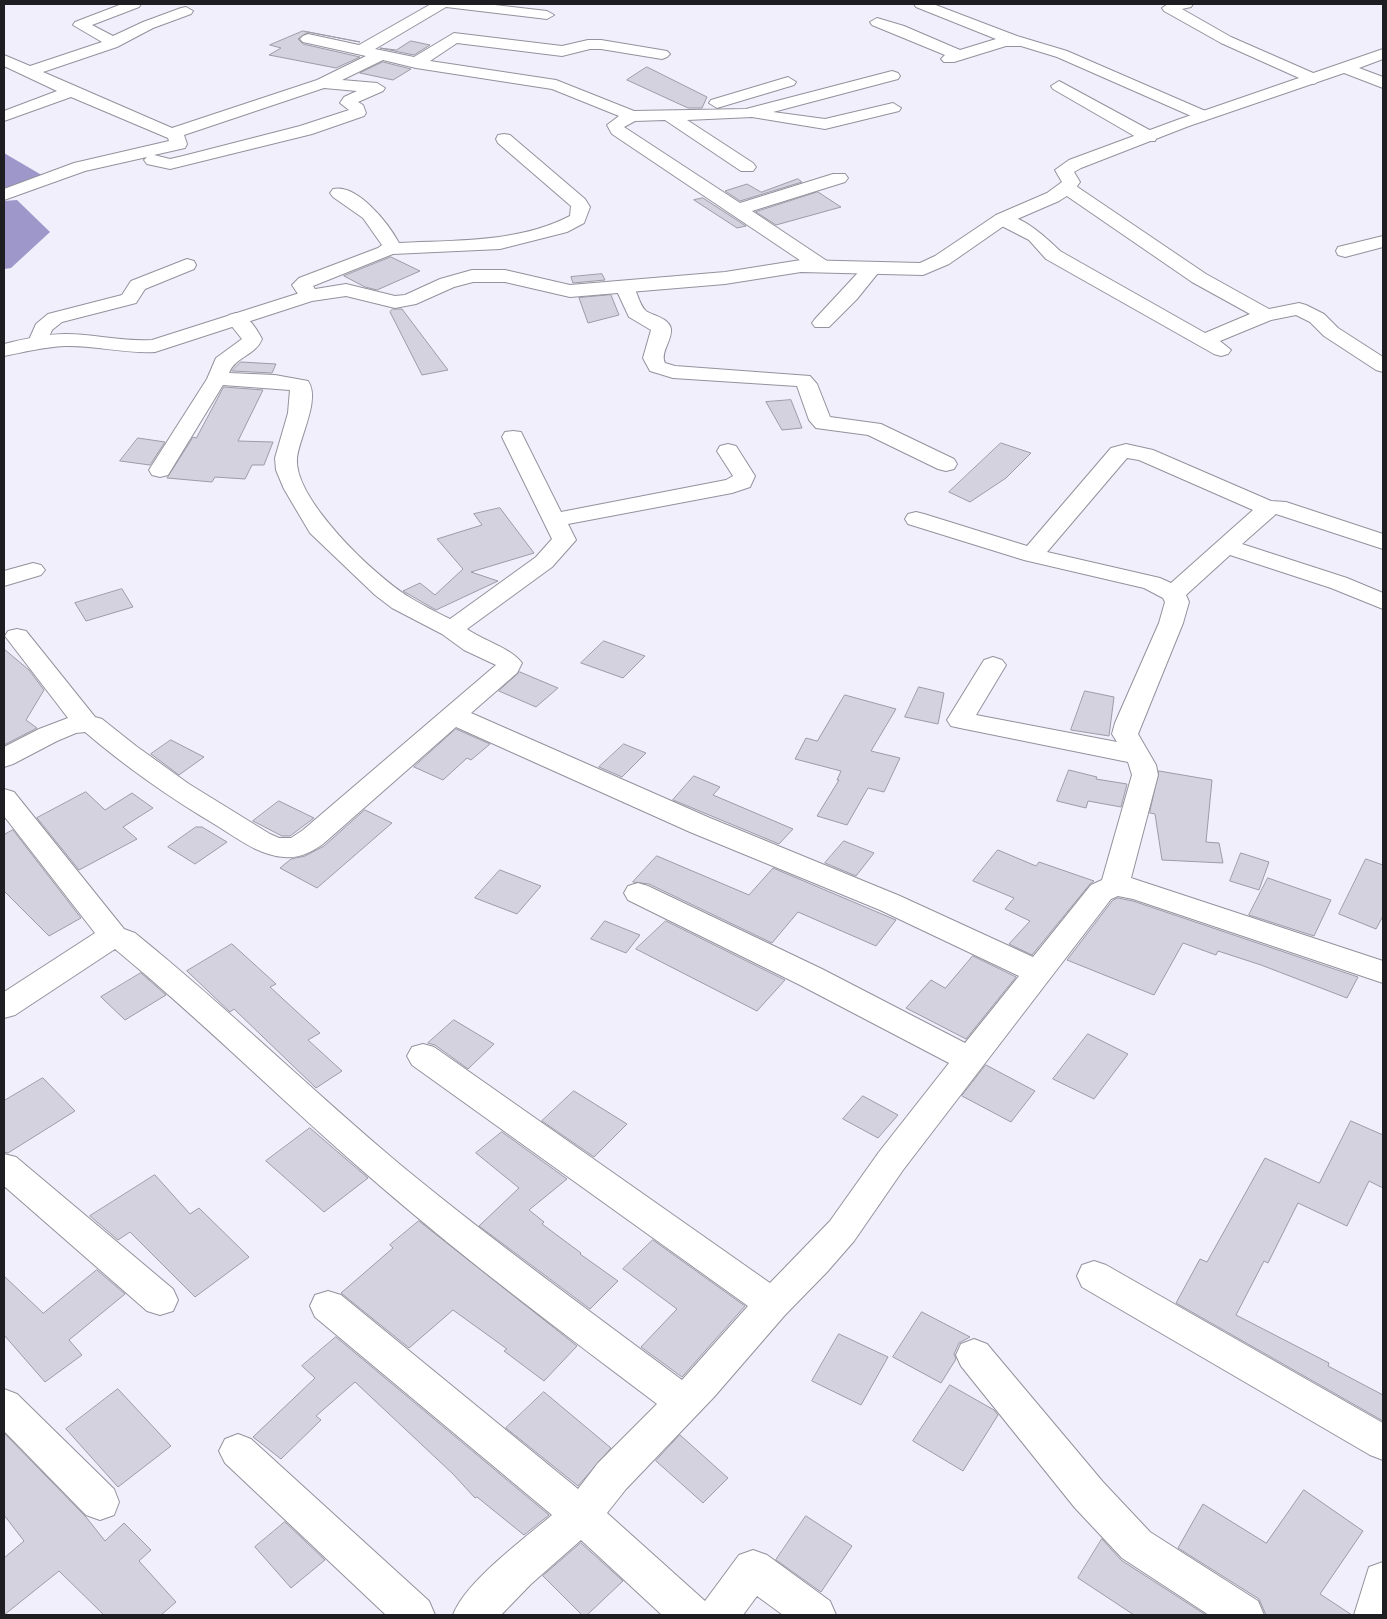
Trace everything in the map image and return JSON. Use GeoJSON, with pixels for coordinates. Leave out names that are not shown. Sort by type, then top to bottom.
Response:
{"type":"FeatureCollection","features":[{"type":"Feature","properties":{"kind":"street"},"geometry":{"type":"LineString","coordinates":[[113,42],[80,25],[93,18],[134,4]]}},
{"type":"Feature","properties":{"kind":"street"},"geometry":{"type":"LineString","coordinates":[[360,51],[441,4]]}},
{"type":"Feature","properties":{"kind":"street"},"geometry":{"type":"LineString","coordinates":[[450,4],[548,16]]}},
{"type":"Feature","properties":{"kind":"street"},"geometry":{"type":"LineString","coordinates":[[921,4],[1012,40],[1032,44],[1062,54],[1204,116]]}},
{"type":"Feature","properties":{"kind":"street"},"geometry":{"type":"LineString","coordinates":[[1186,4],[1169,8],[1226,40],[1314,79]]}},
{"type":"Feature","properties":{"kind":"street"},"geometry":{"type":"LineString","coordinates":[[29,71],[106,46],[148,25],[186,11]]}},
{"type":"Feature","properties":{"kind":"street"},"geometry":{"type":"LineString","coordinates":[[877,22],[901,28],[954,57],[1012,40]]}},
{"type":"Feature","properties":{"kind":"street"},"geometry":{"type":"LineString","coordinates":[[416,63],[454,38],[562,51],[575,51],[584,46],[595,44],[662,54]]}},
{"type":"Feature","properties":{"kind":"street"},"geometry":{"type":"LineString","coordinates":[[308,39],[416,63],[556,85],[632,116]]}},
{"type":"Feature","properties":{"kind":"street"},"geometry":{"type":"LineString","coordinates":[[4,350],[38,342],[67,340],[137,347],[155,346],[309,296],[346,290],[395,302],[420,297],[454,281],[472,276],[505,276],[554,289],[570,291],[725,278],[820,265],[922,269],[942,260],[1002,219],[1053,197],[1068,188],[1071,182],[1064,170],[1075,164],[1204,116],[1314,79],[1344,66],[1383,54]]}},
{"type":"Feature","properties":{"kind":"street"},"geometry":{"type":"LineString","coordinates":[[175,135],[187,128],[323,83],[381,56]]}},
{"type":"Feature","properties":{"kind":"street"},"geometry":{"type":"LineString","coordinates":[[4,60],[67,90],[175,135],[179,144],[80,167],[4,195]]}},
{"type":"Feature","properties":{"kind":"street"},"geometry":{"type":"LineString","coordinates":[[1344,66],[1383,83]]}},
{"type":"Feature","properties":{"kind":"street"},"geometry":{"type":"LineString","coordinates":[[746,114],[892,76]]}},
{"type":"Feature","properties":{"kind":"street"},"geometry":{"type":"LineString","coordinates":[[691,114],[716,103],[788,82]]}},
{"type":"Feature","properties":{"kind":"street"},"geometry":{"type":"LineString","coordinates":[[144,152],[154,160],[170,164],[306,130],[358,113],[357,108],[348,103],[350,100],[377,88],[323,83]]}},
{"type":"Feature","properties":{"kind":"street"},"geometry":{"type":"LineString","coordinates":[[1059,86],[1149,137]]}},
{"type":"Feature","properties":{"kind":"street"},"geometry":{"type":"LineString","coordinates":[[4,116],[59,97],[65,94],[67,90]]}},
{"type":"Feature","properties":{"kind":"street"},"geometry":{"type":"LineString","coordinates":[[820,265],[615,127],[615,125],[632,116],[691,114],[746,114],[825,124],[893,108]]}},
{"type":"Feature","properties":{"kind":"street"},"geometry":{"type":"LineString","coordinates":[[668,115],[747,167]]}},
{"type":"Feature","properties":{"kind":"street"},"geometry":{"type":"LineString","coordinates":[[309,296],[302,285],[306,282],[389,249],[500,243],[561,228],[578,219],[581,208],[578,203],[504,139]]}},
{"type":"Feature","properties":{"kind":"street"},"geometry":{"type":"LineString","coordinates":[[737,210],[839,178]]}},
{"type":"Feature","properties":{"kind":"street"},"geometry":{"type":"LineString","coordinates":[[1068,188],[1198,278],[1266,315]]}},
{"type":"Feature","properties":{"kind":"street"},"geometry":{"type":"LineString","coordinates":[[339,192],[369,212],[386,235],[391,245],[389,249]]}},
{"type":"Feature","properties":{"kind":"street"},"geometry":{"type":"LineString","coordinates":[[1002,219],[1035,236],[1053,255],[1213,345],[1266,315],[1299,309],[1316,318],[1331,332],[1383,366]]}},
{"type":"Feature","properties":{"kind":"street"},"geometry":{"type":"LineString","coordinates":[[1345,251],[1383,242]]}},
{"type":"Feature","properties":{"kind":"street"},"geometry":{"type":"LineString","coordinates":[[38,342],[43,328],[55,318],[128,299],[138,285],[146,280],[187,265]]}},
{"type":"Feature","properties":{"kind":"street"},"geometry":{"type":"LineString","coordinates":[[822,323],[873,268]]}},
{"type":"Feature","properties":{"kind":"street"},"geometry":{"type":"LineString","coordinates":[[625,287],[636,313],[659,325],[661,330],[653,358],[656,367],[673,372],[803,380],[820,420],[824,423],[873,429],[946,464]]}},
{"type":"Feature","properties":{"kind":"street"},"geometry":{"type":"LineString","coordinates":[[160,470],[217,379],[223,362],[252,339],[248,331],[236,319]]}},
{"type":"Feature","properties":{"kind":"street"},"geometry":{"type":"LineString","coordinates":[[16,636],[85,722],[93,725],[140,764],[224,818],[264,842],[277,847],[292,848],[301,846],[313,837],[400,760],[455,716],[508,668],[509,663],[504,658],[473,645],[451,629],[401,603],[357,567],[313,520],[294,489],[287,470],[286,458],[299,413],[301,385],[275,381],[217,379]]}},
{"type":"Feature","properties":{"kind":"street"},"geometry":{"type":"LineString","coordinates":[[451,629],[544,562],[558,549],[564,540],[513,437]]}},
{"type":"Feature","properties":{"kind":"street"},"geometry":{"type":"LineString","coordinates":[[555,520],[732,486],[742,482],[744,476],[728,451]]}},
{"type":"Feature","properties":{"kind":"street"},"geometry":{"type":"LineString","coordinates":[[1032,555],[1119,453],[1126,451],[1145,455],[1268,508],[1278,507],[1383,542]]}},
{"type":"Feature","properties":{"kind":"street"},"geometry":{"type":"LineString","coordinates":[[1173,594],[1268,508]]}},
{"type":"Feature","properties":{"kind":"street"},"geometry":{"type":"LineString","coordinates":[[916,519],[1032,555],[1152,583],[1173,594],[1176,602],[1171,623],[1128,723],[1126,734],[1137,756],[1144,765],[1145,776],[1115,886]]}},
{"type":"Feature","properties":{"kind":"street"},"geometry":{"type":"LineString","coordinates":[[1226,546],[1339,583],[1383,602]]}},
{"type":"Feature","properties":{"kind":"street"},"geometry":{"type":"LineString","coordinates":[[4,579],[33,570]]}},
{"type":"Feature","properties":{"kind":"street"},"geometry":{"type":"LineString","coordinates":[[993,665],[960,720],[1137,756]]}},
{"type":"Feature","properties":{"kind":"street"},"geometry":{"type":"LineString","coordinates":[[455,716],[700,825],[890,903],[1038,972]]}},
{"type":"Feature","properties":{"kind":"street"},"geometry":{"type":"LineString","coordinates":[[4,758],[65,728],[85,722]]}},
{"type":"Feature","properties":{"kind":"street"},"geometry":{"type":"LineString","coordinates":[[4,798],[114,937],[125,941],[175,980],[343,1135],[398,1182],[475,1244],[684,1403]]}},
{"type":"Feature","properties":{"kind":"street"},"geometry":{"type":"LineString","coordinates":[[473,1615],[517,1570],[581,1515],[612,1476],[684,1403],[772,1304],[815,1262],[842,1231],[891,1161],[1101,892],[1115,886],[1136,889],[1383,972]]}},
{"type":"Feature","properties":{"kind":"street"},"geometry":{"type":"LineString","coordinates":[[638,893],[811,976],[970,1060]]}},
{"type":"Feature","properties":{"kind":"street"},"geometry":{"type":"LineString","coordinates":[[4,1007],[114,937]]}},
{"type":"Feature","properties":{"kind":"street"},"geometry":{"type":"LineString","coordinates":[[423,1056],[772,1304]]}},
{"type":"Feature","properties":{"kind":"street"},"geometry":{"type":"LineString","coordinates":[[4,1168],[160,1300]]}},
{"type":"Feature","properties":{"kind":"street"},"geometry":{"type":"LineString","coordinates":[[1094,1276],[1383,1443]]}},
{"type":"Feature","properties":{"kind":"street"},"geometry":{"type":"LineString","coordinates":[[328,1306],[581,1515],[691,1615]]}},
{"type":"Feature","properties":{"kind":"street"},"geometry":{"type":"LineString","coordinates":[[974,1355],[1089,1495],[1136,1545],[1244,1615]]}},
{"type":"Feature","properties":{"kind":"street"},"geometry":{"type":"LineString","coordinates":[[4,1406],[100,1502]]}},
{"type":"Feature","properties":{"kind":"street"},"geometry":{"type":"LineString","coordinates":[[238,1451],[415,1615]]}},
{"type":"Feature","properties":{"kind":"street"},"geometry":{"type":"LineString","coordinates":[[720,1615],[753,1568],[816,1615]]}},
{"type":"Feature","properties":{"kind":"street"},"geometry":{"type":"LineString","coordinates":[[1374,1615],[1383,1581]]}},
{"type":"Feature","properties":{"kind":"shaded area"},"geometry":{"type":"Polygon","coordinates":[[[4,153],[45,177],[4,189],[4,153]]]}},
{"type":"Feature","properties":{"kind":"shaded area"},"geometry":{"type":"Polygon","coordinates":[[[17,200],[50,232],[11,268],[4,269],[4,201],[17,200]]]}},
{"type":"Feature","properties":{"kind":"building"},"geometry":{"type":"Polygon","coordinates":[[[303,31],[360,42],[308,32],[298,39],[303,44],[360,57],[336,68],[269,55],[281,48],[270,45],[303,31]]]}},
{"type":"Feature","properties":{"kind":"building"},"geometry":{"type":"Polygon","coordinates":[[[411,41],[430,45],[414,55],[380,48],[396,50],[411,41]]]}},
{"type":"Feature","properties":{"kind":"building"},"geometry":{"type":"Polygon","coordinates":[[[383,62],[411,69],[393,80],[360,73],[383,62]]]}},
{"type":"Feature","properties":{"kind":"building"},"geometry":{"type":"Polygon","coordinates":[[[647,67],[707,97],[702,108],[688,108],[627,80],[647,67]]]}},
{"type":"Feature","properties":{"kind":"building"},"geometry":{"type":"Polygon","coordinates":[[[798,179],[802,182],[740,201],[725,191],[747,184],[761,192],[798,179]]]}},
{"type":"Feature","properties":{"kind":"building"},"geometry":{"type":"Polygon","coordinates":[[[818,192],[841,207],[776,225],[756,212],[818,192]]]}},
{"type":"Feature","properties":{"kind":"building"},"geometry":{"type":"Polygon","coordinates":[[[703,198],[746,226],[737,228],[694,200],[703,198]]]}},
{"type":"Feature","properties":{"kind":"building"},"geometry":{"type":"Polygon","coordinates":[[[391,257],[420,271],[377,290],[365,287],[344,276],[391,257]]]}},
{"type":"Feature","properties":{"kind":"building"},"geometry":{"type":"Polygon","coordinates":[[[602,274],[605,280],[573,283],[571,277],[602,274]]]}},
{"type":"Feature","properties":{"kind":"building"},"geometry":{"type":"Polygon","coordinates":[[[611,295],[619,315],[588,323],[579,298],[611,295]]]}},
{"type":"Feature","properties":{"kind":"building"},"geometry":{"type":"Polygon","coordinates":[[[393,309],[402,309],[448,370],[422,375],[390,312],[393,309]]]}},
{"type":"Feature","properties":{"kind":"building"},"geometry":{"type":"Polygon","coordinates":[[[241,362],[276,364],[272,373],[232,371],[241,362]]]}},
{"type":"Feature","properties":{"kind":"building"},"geometry":{"type":"Polygon","coordinates":[[[224,387],[263,390],[238,441],[273,442],[264,465],[252,465],[245,479],[215,477],[212,482],[167,478],[193,437],[196,438],[224,387]]]}},
{"type":"Feature","properties":{"kind":"building"},"geometry":{"type":"Polygon","coordinates":[[[791,400],[802,428],[782,430],[766,402],[791,400]]]}},
{"type":"Feature","properties":{"kind":"building"},"geometry":{"type":"Polygon","coordinates":[[[138,438],[165,442],[150,465],[120,461],[138,438]]]}},
{"type":"Feature","properties":{"kind":"building"},"geometry":{"type":"Polygon","coordinates":[[[1001,443],[1031,453],[1006,478],[970,502],[949,492],[1001,443]]]}},
{"type":"Feature","properties":{"kind":"building"},"geometry":{"type":"Polygon","coordinates":[[[500,508],[534,553],[471,572],[498,581],[436,610],[403,591],[420,583],[435,595],[463,569],[437,539],[482,525],[474,514],[500,508]]]}},
{"type":"Feature","properties":{"kind":"building"},"geometry":{"type":"Polygon","coordinates":[[[122,589],[133,607],[86,621],[75,603],[122,589]]]}},
{"type":"Feature","properties":{"kind":"building"},"geometry":{"type":"Polygon","coordinates":[[[604,641],[645,656],[623,678],[581,663],[604,641]]]}},
{"type":"Feature","properties":{"kind":"building"},"geometry":{"type":"Polygon","coordinates":[[[4,649],[29,670],[44,690],[26,720],[37,728],[4,745],[4,649]]]}},
{"type":"Feature","properties":{"kind":"building"},"geometry":{"type":"Polygon","coordinates":[[[520,672],[558,688],[536,707],[499,691],[520,672]]]}},
{"type":"Feature","properties":{"kind":"building"},"geometry":{"type":"Polygon","coordinates":[[[919,687],[944,693],[938,724],[905,717],[919,687]]]}},
{"type":"Feature","properties":{"kind":"building"},"geometry":{"type":"Polygon","coordinates":[[[1085,691],[1114,697],[1109,736],[1071,730],[1085,691]]]}},
{"type":"Feature","properties":{"kind":"building"},"geometry":{"type":"Polygon","coordinates":[[[845,695],[896,709],[871,751],[900,758],[884,792],[868,788],[847,825],[817,816],[839,780],[837,780],[841,771],[795,759],[806,738],[817,741],[845,695]]]}},
{"type":"Feature","properties":{"kind":"building"},"geometry":{"type":"Polygon","coordinates":[[[456,729],[490,744],[471,760],[467,758],[443,780],[414,767],[456,729]]]}},
{"type":"Feature","properties":{"kind":"building"},"geometry":{"type":"Polygon","coordinates":[[[171,740],[204,757],[179,775],[151,754],[171,740]]]}},
{"type":"Feature","properties":{"kind":"building"},"geometry":{"type":"Polygon","coordinates":[[[624,744],[646,753],[622,777],[599,767],[624,744]]]}},
{"type":"Feature","properties":{"kind":"building"},"geometry":{"type":"Polygon","coordinates":[[[1069,770],[1097,777],[1096,779],[1127,784],[1121,807],[1088,801],[1086,808],[1057,801],[1069,770]]]}},
{"type":"Feature","properties":{"kind":"building"},"geometry":{"type":"Polygon","coordinates":[[[1159,771],[1212,780],[1206,842],[1219,843],[1223,863],[1162,860],[1155,814],[1150,813],[1159,771]]]}},
{"type":"Feature","properties":{"kind":"building"},"geometry":{"type":"Polygon","coordinates":[[[694,776],[720,787],[713,795],[793,829],[779,844],[673,800],[694,776]]]}},
{"type":"Feature","properties":{"kind":"building"},"geometry":{"type":"Polygon","coordinates":[[[86,792],[105,810],[132,793],[153,808],[123,827],[137,839],[79,870],[37,818],[86,792]]]}},
{"type":"Feature","properties":{"kind":"building"},"geometry":{"type":"Polygon","coordinates":[[[279,801],[314,818],[290,836],[282,836],[253,821],[279,801]]]}},
{"type":"Feature","properties":{"kind":"building"},"geometry":{"type":"Polygon","coordinates":[[[365,810],[392,823],[317,888],[280,868],[291,859],[305,856],[324,846],[365,810]]]}},
{"type":"Feature","properties":{"kind":"building"},"geometry":{"type":"Polygon","coordinates":[[[196,827],[202,827],[227,842],[195,864],[168,847],[196,827]]]}},
{"type":"Feature","properties":{"kind":"building"},"geometry":{"type":"Polygon","coordinates":[[[13,830],[81,918],[49,936],[4,891],[4,835],[13,830]]]}},
{"type":"Feature","properties":{"kind":"building"},"geometry":{"type":"Polygon","coordinates":[[[844,841],[874,853],[856,876],[825,863],[844,841]]]}},
{"type":"Feature","properties":{"kind":"building"},"geometry":{"type":"Polygon","coordinates":[[[998,850],[1036,866],[1039,862],[1094,881],[1032,955],[1009,944],[1030,921],[1005,909],[1014,898],[973,881],[998,850]]]}},
{"type":"Feature","properties":{"kind":"building"},"geometry":{"type":"Polygon","coordinates":[[[1241,853],[1269,862],[1259,890],[1230,881],[1241,853]]]}},
{"type":"Feature","properties":{"kind":"building"},"geometry":{"type":"Polygon","coordinates":[[[657,856],[749,895],[773,868],[896,920],[876,946],[798,912],[772,943],[649,884],[633,882],[657,856]]]}},
{"type":"Feature","properties":{"kind":"building"},"geometry":{"type":"Polygon","coordinates":[[[1366,859],[1383,865],[1383,916],[1376,929],[1339,914],[1366,859]]]}},
{"type":"Feature","properties":{"kind":"building"},"geometry":{"type":"Polygon","coordinates":[[[500,870],[541,886],[517,914],[475,898],[500,870]]]}},
{"type":"Feature","properties":{"kind":"building"},"geometry":{"type":"Polygon","coordinates":[[[1268,878],[1331,900],[1314,936],[1249,915],[1268,878]]]}},
{"type":"Feature","properties":{"kind":"building"},"geometry":{"type":"Polygon","coordinates":[[[1118,898],[1133,901],[1358,977],[1347,998],[1261,965],[1218,951],[1216,955],[1183,943],[1154,995],[1067,960],[1112,901],[1118,898]]]}},
{"type":"Feature","properties":{"kind":"building"},"geometry":{"type":"Polygon","coordinates":[[[605,921],[640,935],[626,953],[591,939],[605,921]]]}},
{"type":"Feature","properties":{"kind":"building"},"geometry":{"type":"Polygon","coordinates":[[[666,921],[785,980],[757,1011],[636,949],[666,921]]]}},
{"type":"Feature","properties":{"kind":"building"},"geometry":{"type":"Polygon","coordinates":[[[232,944],[276,984],[270,987],[320,1033],[308,1040],[342,1071],[316,1088],[234,1009],[230,1012],[187,971],[232,944]]]}},
{"type":"Feature","properties":{"kind":"building"},"geometry":{"type":"Polygon","coordinates":[[[973,956],[1016,977],[966,1039],[906,1008],[931,980],[945,988],[973,956]]]}},
{"type":"Feature","properties":{"kind":"building"},"geometry":{"type":"Polygon","coordinates":[[[141,973],[166,995],[125,1020],[101,997],[141,973]]]}},
{"type":"Feature","properties":{"kind":"building"},"geometry":{"type":"Polygon","coordinates":[[[454,1020],[494,1044],[468,1069],[435,1045],[428,1043],[454,1020]]]}},
{"type":"Feature","properties":{"kind":"building"},"geometry":{"type":"Polygon","coordinates":[[[1088,1034],[1128,1054],[1094,1099],[1053,1079],[1088,1034]]]}},
{"type":"Feature","properties":{"kind":"building"},"geometry":{"type":"Polygon","coordinates":[[[986,1065],[1035,1091],[1011,1122],[962,1096],[986,1065]]]}},
{"type":"Feature","properties":{"kind":"building"},"geometry":{"type":"Polygon","coordinates":[[[43,1078],[75,1111],[8,1153],[4,1152],[4,1101],[43,1078]]]}},
{"type":"Feature","properties":{"kind":"building"},"geometry":{"type":"Polygon","coordinates":[[[574,1091],[627,1124],[594,1157],[542,1121],[574,1091]]]}},
{"type":"Feature","properties":{"kind":"building"},"geometry":{"type":"Polygon","coordinates":[[[863,1096],[898,1115],[878,1138],[843,1119],[863,1096]]]}},
{"type":"Feature","properties":{"kind":"building"},"geometry":{"type":"Polygon","coordinates":[[[1351,1121],[1383,1135],[1383,1188],[1369,1181],[1347,1226],[1298,1203],[1268,1263],[1264,1261],[1236,1315],[1329,1363],[1328,1366],[1383,1395],[1383,1421],[1176,1303],[1200,1259],[1207,1262],[1265,1158],[1319,1183],[1351,1121]]]}},
{"type":"Feature","properties":{"kind":"building"},"geometry":{"type":"Polygon","coordinates":[[[310,1128],[368,1178],[324,1212],[266,1161],[310,1128]]]}},
{"type":"Feature","properties":{"kind":"building"},"geometry":{"type":"Polygon","coordinates":[[[502,1132],[567,1179],[529,1210],[544,1222],[542,1224],[618,1281],[590,1309],[479,1226],[519,1188],[476,1153],[502,1132]]]}},
{"type":"Feature","properties":{"kind":"building"},"geometry":{"type":"Polygon","coordinates":[[[155,1175],[190,1214],[199,1208],[249,1257],[195,1297],[130,1232],[118,1240],[90,1216],[155,1175]]]}},
{"type":"Feature","properties":{"kind":"building"},"geometry":{"type":"Polygon","coordinates":[[[419,1221],[577,1346],[544,1381],[504,1351],[507,1349],[453,1310],[409,1348],[341,1293],[393,1248],[390,1245],[419,1221]]]}},
{"type":"Feature","properties":{"kind":"building"},"geometry":{"type":"Polygon","coordinates":[[[653,1240],[745,1306],[682,1377],[641,1347],[677,1309],[623,1269],[653,1240]]]}},
{"type":"Feature","properties":{"kind":"building"},"geometry":{"type":"Polygon","coordinates":[[[97,1270],[125,1294],[69,1340],[82,1355],[45,1382],[4,1335],[4,1276],[43,1313],[97,1270]]]}},
{"type":"Feature","properties":{"kind":"building"},"geometry":{"type":"Polygon","coordinates":[[[922,1312],[970,1337],[959,1343],[954,1354],[956,1359],[941,1383],[893,1357],[922,1312]]]}},
{"type":"Feature","properties":{"kind":"building"},"geometry":{"type":"Polygon","coordinates":[[[839,1334],[888,1357],[861,1405],[812,1381],[839,1334]]]}},
{"type":"Feature","properties":{"kind":"building"},"geometry":{"type":"Polygon","coordinates":[[[336,1337],[549,1515],[524,1535],[477,1497],[475,1498],[453,1474],[355,1382],[316,1416],[321,1420],[281,1459],[253,1437],[315,1378],[302,1366],[336,1337]]]}},
{"type":"Feature","properties":{"kind":"building"},"geometry":{"type":"Polygon","coordinates":[[[950,1385],[994,1410],[998,1415],[963,1471],[913,1441],[950,1385]]]}},
{"type":"Feature","properties":{"kind":"building"},"geometry":{"type":"Polygon","coordinates":[[[118,1389],[171,1446],[118,1487],[66,1429],[118,1389]]]}},
{"type":"Feature","properties":{"kind":"building"},"geometry":{"type":"Polygon","coordinates":[[[544,1392],[611,1448],[578,1486],[506,1428],[544,1392]]]}},
{"type":"Feature","properties":{"kind":"building"},"geometry":{"type":"Polygon","coordinates":[[[4,1433],[86,1517],[105,1541],[124,1523],[151,1550],[139,1561],[176,1602],[161,1615],[104,1615],[59,1571],[4,1615],[4,1558],[24,1541],[4,1515],[4,1433]]]}},
{"type":"Feature","properties":{"kind":"building"},"geometry":{"type":"Polygon","coordinates":[[[680,1435],[728,1478],[703,1503],[656,1461],[680,1435]]]}},
{"type":"Feature","properties":{"kind":"building"},"geometry":{"type":"Polygon","coordinates":[[[1304,1490],[1363,1531],[1320,1594],[1352,1615],[1266,1615],[1259,1599],[1178,1548],[1203,1504],[1266,1543],[1304,1490]]]}},
{"type":"Feature","properties":{"kind":"building"},"geometry":{"type":"Polygon","coordinates":[[[806,1516],[852,1546],[821,1592],[776,1560],[806,1516]]]}},
{"type":"Feature","properties":{"kind":"building"},"geometry":{"type":"Polygon","coordinates":[[[285,1522],[325,1560],[291,1588],[255,1547],[285,1522]]]}},
{"type":"Feature","properties":{"kind":"building"},"geometry":{"type":"Polygon","coordinates":[[[1102,1539],[1121,1560],[1206,1615],[1134,1615],[1078,1578],[1102,1539]]]}},
{"type":"Feature","properties":{"kind":"building"},"geometry":{"type":"Polygon","coordinates":[[[581,1543],[623,1581],[587,1615],[582,1615],[543,1576],[581,1543]]]}}]}
